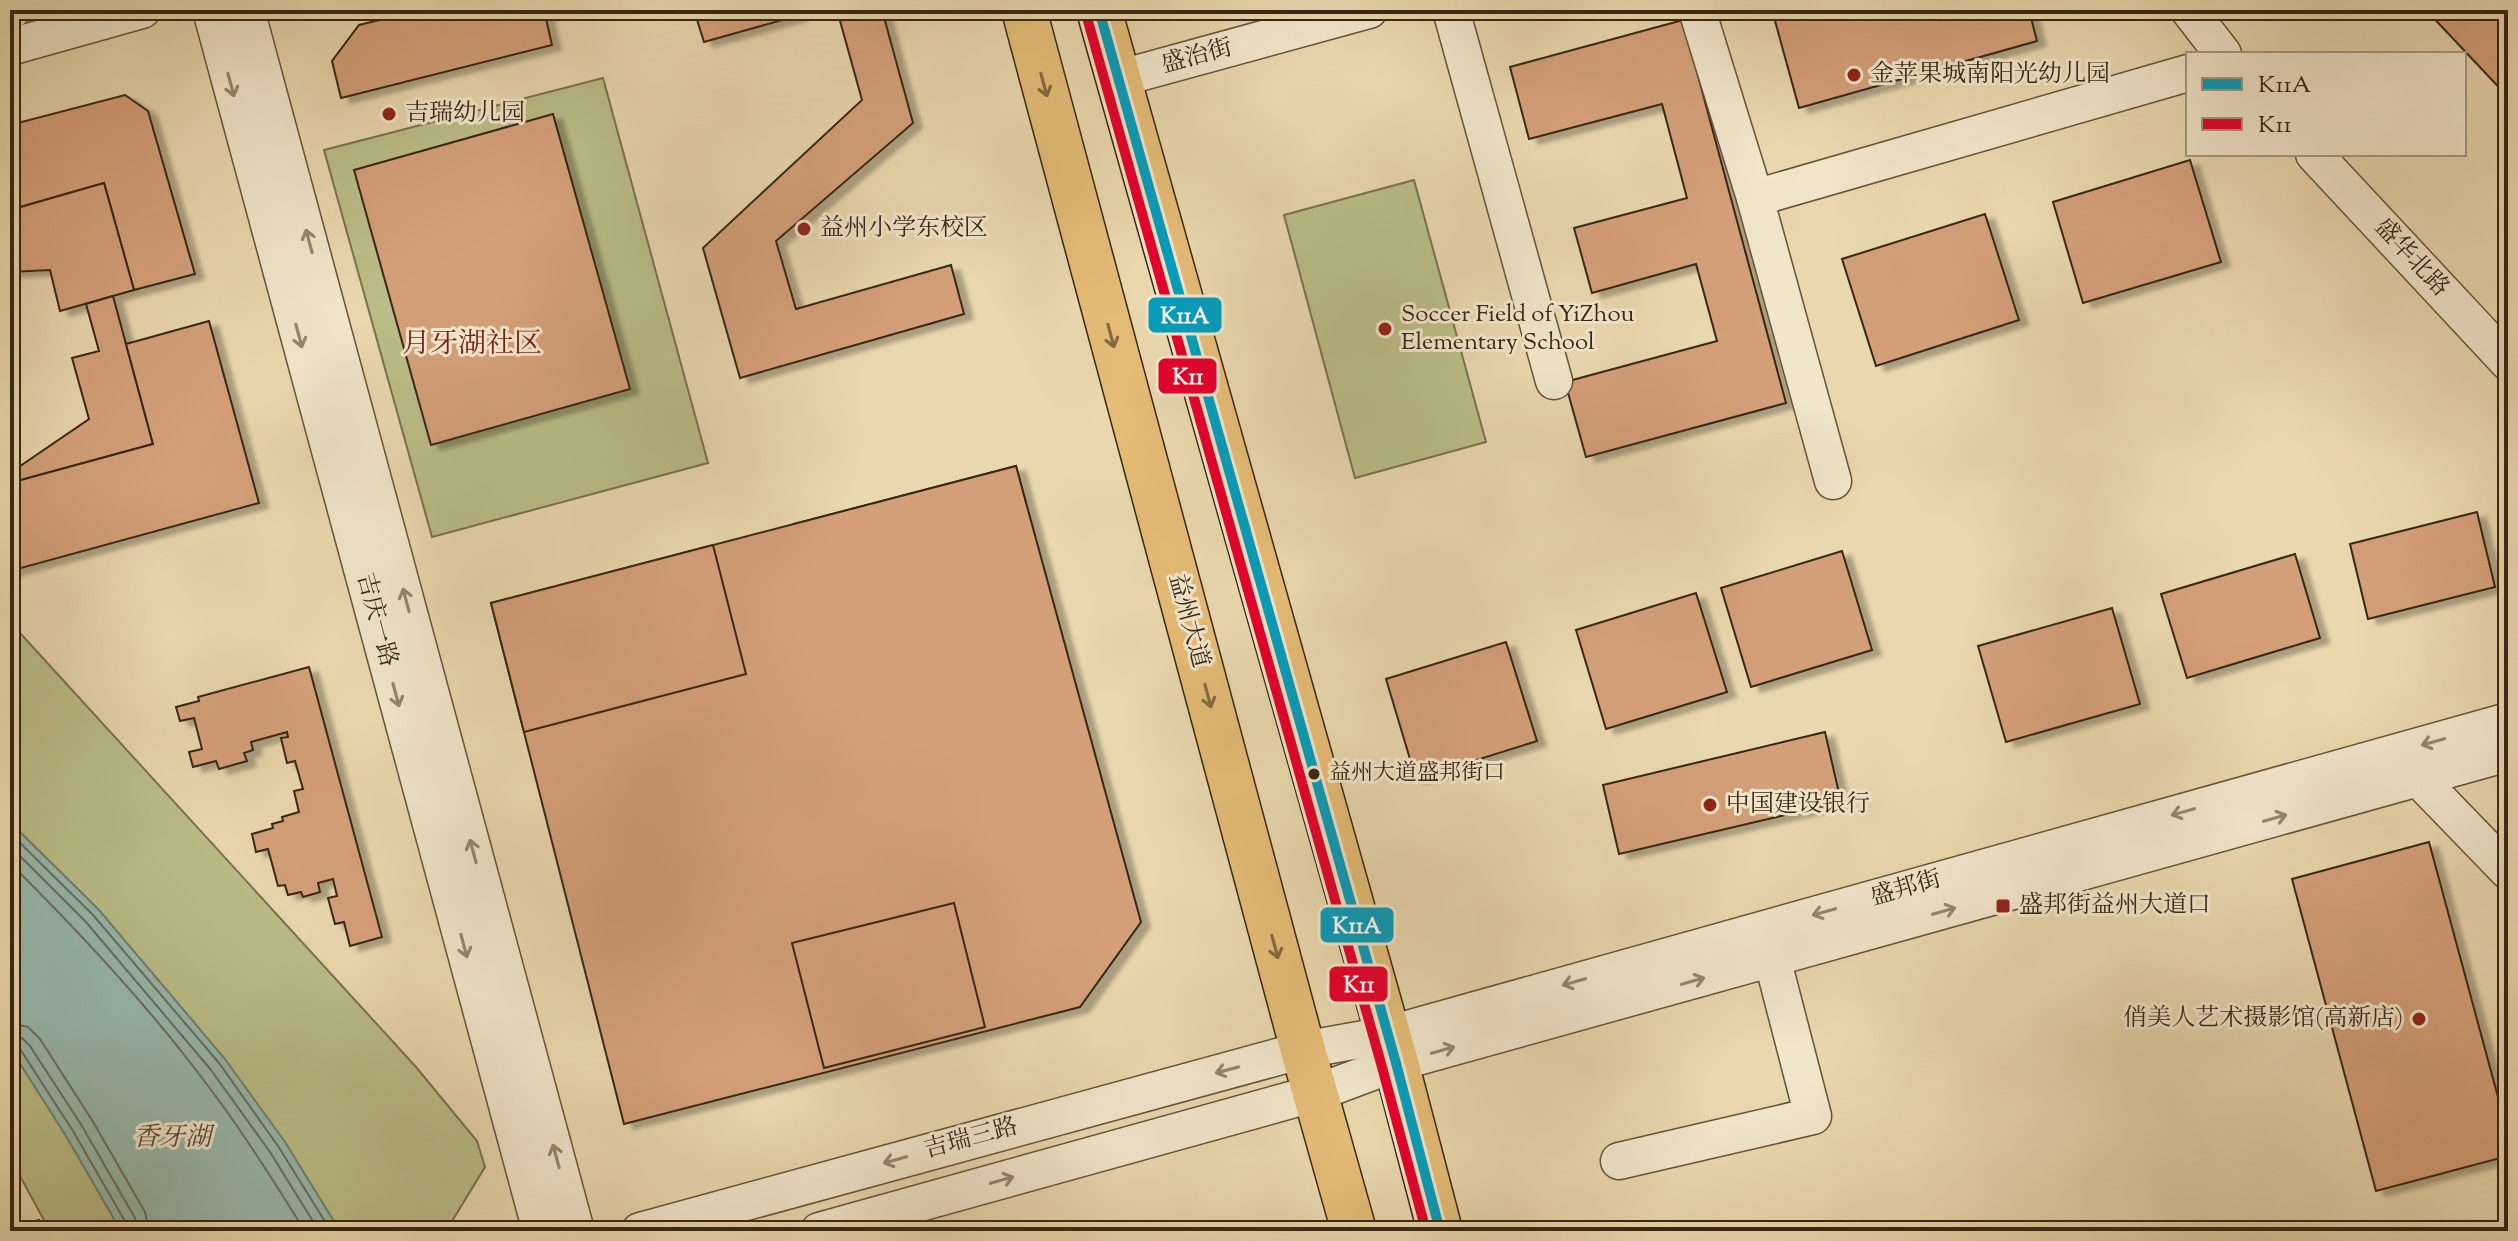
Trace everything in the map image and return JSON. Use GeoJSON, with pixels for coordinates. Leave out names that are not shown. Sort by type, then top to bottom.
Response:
{"type":"FeatureCollection","features":[{"type":"Feature","properties":{"kind":"main road","name":"益州大道"},"geometry":{"type":"LineString","coordinates":[[1024,10],[1354,1231]]}},
{"type":"Feature","properties":{"kind":"main road"},"geometry":{"type":"LineString","coordinates":[[1099,10],[1440,1231]]}},
{"type":"Feature","properties":{"kind":"street"},"geometry":{"type":"LineString","coordinates":[[10,47],[142,10]]}},
{"type":"Feature","properties":{"kind":"street","name":"吉庆一路"},"geometry":{"type":"LineString","coordinates":[[211,10],[541,1231]]}},
{"type":"Feature","properties":{"kind":"street","name":"吉庆一路"},"geometry":{"type":"LineString","coordinates":[[246,10],[576,1231]]}},
{"type":"Feature","properties":{"kind":"street","name":"盛治街"},"geometry":{"type":"LineString","coordinates":[[1117,79],[1369,10]]}},
{"type":"Feature","properties":{"kind":"street"},"geometry":{"type":"LineString","coordinates":[[1451,10],[1554,381]]}},
{"type":"Feature","properties":{"kind":"street"},"geometry":{"type":"LineString","coordinates":[[1697,10],[1755,198],[1833,481]]}},
{"type":"Feature","properties":{"kind":"street"},"geometry":{"type":"LineString","coordinates":[[2189,10],[2221,52]]}},
{"type":"Feature","properties":{"kind":"street"},"geometry":{"type":"LineString","coordinates":[[1755,198],[2186,74]]}},
{"type":"Feature","properties":{"kind":"street","name":"盛华北路"},"geometry":{"type":"LineString","coordinates":[[2316,156],[2508,362]]}},
{"type":"Feature","properties":{"kind":"street","name":"盛邦街"},"geometry":{"type":"LineString","coordinates":[[1316,1093],[1391,1049],[2508,721]]}},
{"type":"Feature","properties":{"kind":"street","name":"盛邦街"},"geometry":{"type":"LineString","coordinates":[[1303,1050],[1391,1049],[1772,958],[2508,753]]}},
{"type":"Feature","properties":{"kind":"street"},"geometry":{"type":"LineString","coordinates":[[2418,778],[2508,871]]}},
{"type":"Feature","properties":{"kind":"street"},"geometry":{"type":"LineString","coordinates":[[1619,1161],[1813,1116],[1772,958]]}},
{"type":"Feature","properties":{"kind":"street","name":"吉瑞三路"},"geometry":{"type":"LineString","coordinates":[[640,1231],[1303,1050]]}},
{"type":"Feature","properties":{"kind":"street","name":"吉瑞三路"},"geometry":{"type":"LineString","coordinates":[[819,1231],[1316,1093]]}},
{"type":"Feature","properties":{"kind":"green space"},"geometry":{"type":"Polygon","coordinates":[[[603,78],[708,463],[432,537],[324,150],[603,78]]]}},
{"type":"Feature","properties":{"kind":"green space","name":"Soccer Field of YiZhou Elementary School"},"geometry":{"type":"Polygon","coordinates":[[[1414,180],[1486,442],[1355,478],[1284,215],[1414,180]]]}},
{"type":"Feature","properties":{"kind":"green space"},"geometry":{"type":"Polygon","coordinates":[[[10,622],[416,1067],[477,1141],[485,1167],[446,1231],[50,1231],[10,1158],[10,622]]]}},
{"type":"Feature","properties":{"kind":"water","name":"香牙湖"},"geometry":{"type":"Polygon","coordinates":[[[10,822],[99,910],[225,1059],[285,1142],[340,1231],[121,1231],[10,1048],[10,822]]]}},
{"type":"Feature","properties":{"kind":"building"},"geometry":{"type":"Polygon","coordinates":[[[421,10],[544,10],[552,45],[341,98],[332,61],[359,25],[421,10]]]}},
{"type":"Feature","properties":{"kind":"building"},"geometry":{"type":"Polygon","coordinates":[[[694,10],[799,10],[800,15],[704,42],[694,10]]]}},
{"type":"Feature","properties":{"kind":"building"},"geometry":{"type":"Polygon","coordinates":[[[837,10],[882,10],[913,123],[776,241],[796,309],[951,265],[964,314],[740,378],[703,248],[862,100],[837,10]]]}},
{"type":"Feature","properties":{"kind":"building","name":"金苹果城南阳光幼儿园"},"geometry":{"type":"Polygon","coordinates":[[[1772,10],[2029,10],[2037,41],[1799,108],[1772,10]]]}},
{"type":"Feature","properties":{"kind":"building"},"geometry":{"type":"Polygon","coordinates":[[[2426,10],[2508,10],[2508,97],[2466,52],[2426,10]]]}},
{"type":"Feature","properties":{"kind":"building"},"geometry":{"type":"Polygon","coordinates":[[[1683,20],[1786,403],[1586,457],[1565,382],[1717,341],[1696,264],[1592,293],[1574,228],[1687,198],[1662,104],[1529,139],[1510,67],[1683,20]]]}},
{"type":"Feature","properties":{"kind":"building"},"geometry":{"type":"Polygon","coordinates":[[[125,95],[148,111],[195,274],[134,290],[104,183],[10,210],[10,125],[125,95]]]}},
{"type":"Feature","properties":{"kind":"building"},"geometry":{"type":"Polygon","coordinates":[[[553,114],[630,389],[431,445],[354,170],[553,114]]]}},
{"type":"Feature","properties":{"kind":"building"},"geometry":{"type":"Polygon","coordinates":[[[2190,160],[2221,262],[2083,303],[2053,202],[2190,160]]]}},
{"type":"Feature","properties":{"kind":"building"},"geometry":{"type":"Polygon","coordinates":[[[104,183],[134,290],[60,311],[50,270],[10,272],[10,210],[104,183]]]}},
{"type":"Feature","properties":{"kind":"building"},"geometry":{"type":"Polygon","coordinates":[[[1985,214],[2019,320],[1876,366],[1842,259],[1985,214]]]}},
{"type":"Feature","properties":{"kind":"building"},"geometry":{"type":"Polygon","coordinates":[[[113,296],[153,444],[10,483],[10,473],[89,419],[72,358],[99,351],[86,304],[113,296]]]}},
{"type":"Feature","properties":{"kind":"building"},"geometry":{"type":"Polygon","coordinates":[[[209,321],[259,503],[10,571],[10,483],[153,444],[126,344],[209,321]]]}},
{"type":"Feature","properties":{"kind":"building"},"geometry":{"type":"Polygon","coordinates":[[[1016,466],[1050,595],[828,653],[794,524],[1016,466]]]}},
{"type":"Feature","properties":{"kind":"building"},"geometry":{"type":"Polygon","coordinates":[[[1016,466],[1141,922],[1080,1007],[624,1124],[491,603],[1016,466]]]}},
{"type":"Feature","properties":{"kind":"building"},"geometry":{"type":"Polygon","coordinates":[[[2477,512],[2495,587],[2368,619],[2350,544],[2477,512]]]}},
{"type":"Feature","properties":{"kind":"building"},"geometry":{"type":"Polygon","coordinates":[[[713,545],[746,674],[524,732],[491,603],[713,545]]]}},
{"type":"Feature","properties":{"kind":"building"},"geometry":{"type":"Polygon","coordinates":[[[1842,551],[1872,650],[1751,687],[1721,588],[1842,551]]]}},
{"type":"Feature","properties":{"kind":"building"},"geometry":{"type":"Polygon","coordinates":[[[2295,554],[2320,638],[2187,678],[2161,594],[2295,554]]]}},
{"type":"Feature","properties":{"kind":"building"},"geometry":{"type":"Polygon","coordinates":[[[1696,593],[1727,692],[1606,729],[1576,630],[1696,593]]]}},
{"type":"Feature","properties":{"kind":"building"},"geometry":{"type":"Polygon","coordinates":[[[2112,608],[2140,704],[2006,742],[1978,646],[2112,608]]]}},
{"type":"Feature","properties":{"kind":"building"},"geometry":{"type":"Polygon","coordinates":[[[1506,642],[1537,741],[1416,779],[1386,679],[1506,642]]]}},
{"type":"Feature","properties":{"kind":"building"},"geometry":{"type":"Polygon","coordinates":[[[309,667],[382,937],[350,946],[344,922],[335,924],[328,898],[337,896],[333,879],[318,883],[320,892],[303,897],[301,892],[288,895],[285,885],[278,886],[268,849],[256,852],[252,834],[273,828],[272,824],[283,821],[282,817],[299,812],[294,791],[303,789],[295,761],[287,763],[281,738],[288,737],[287,732],[251,742],[253,750],[244,753],[247,761],[219,769],[216,761],[193,767],[189,752],[202,749],[194,718],[180,721],[176,707],[199,701],[198,697],[309,667]]]}},
{"type":"Feature","properties":{"kind":"building"},"geometry":{"type":"Polygon","coordinates":[[[1825,732],[1841,802],[1619,854],[1603,785],[1825,732]]]}},
{"type":"Feature","properties":{"kind":"building"},"geometry":{"type":"Polygon","coordinates":[[[2429,842],[2508,1134],[2508,1156],[2376,1191],[2292,879],[2429,842]]]}},
{"type":"Feature","properties":{"kind":"building"},"geometry":{"type":"Polygon","coordinates":[[[954,903],[985,1027],[824,1068],[792,943],[954,903]]]}},
{"type":"Feature","properties":{"kind":"building"},"geometry":{"type":"Polygon","coordinates":[[[39,1220],[42,1231],[10,1231],[10,1224],[13,1223],[14,1227],[39,1220]]]}},
{"type":"Feature","properties":{"kind":"building"},"geometry":{"type":"Polygon","coordinates":[[[1227,1225],[1228,1231],[1205,1231],[1227,1225]]]}},
{"type":"Feature","properties":{"kind":"tunnel"},"geometry":{"type":"LineString","coordinates":[[10,25],[63,10]]}},
{"type":"Feature","properties":{"kind":"transit line","name":"K11A"},"geometry":{"type":"LineString","coordinates":[[1099,10],[1396,1063],[1440,1231]]}},
{"type":"Feature","properties":{"kind":"transit line","name":"K11"},"geometry":{"type":"LineString","coordinates":[[1086,14],[1426,1231]]}},
{"type":"Feature","properties":{"kind":"place","name":"金苹果城南阳光幼儿园"},"geometry":{"type":"Point","coordinates":[1854,75]}},
{"type":"Feature","properties":{"kind":"place","name":"吉瑞幼儿园"},"geometry":{"type":"Point","coordinates":[389,114]}},
{"type":"Feature","properties":{"kind":"place","name":"益州小学东校区"},"geometry":{"type":"Point","coordinates":[804,229]}},
{"type":"Feature","properties":{"kind":"place","name":"Soccer Field of YiZhou Elementary School"},"geometry":{"type":"Point","coordinates":[1385,329]}},
{"type":"Feature","properties":{"kind":"place","name":"益州大道盛邦街口"},"geometry":{"type":"Point","coordinates":[1314,774]}},
{"type":"Feature","properties":{"kind":"place","name":"中国建设银行"},"geometry":{"type":"Point","coordinates":[1710,805]}},
{"type":"Feature","properties":{"kind":"place","name":"盛邦街益州大道口"},"geometry":{"type":"Point","coordinates":[2003,906]}},
{"type":"Feature","properties":{"kind":"place","name":"俏美人艺术摄影馆(高新店)"},"geometry":{"type":"Point","coordinates":[2419,1019]}},
{"type":"Feature","properties":{"kind":"district","name":"月牙湖社区"},"geometry":{"type":"Point","coordinates":[472,345]}}]}
